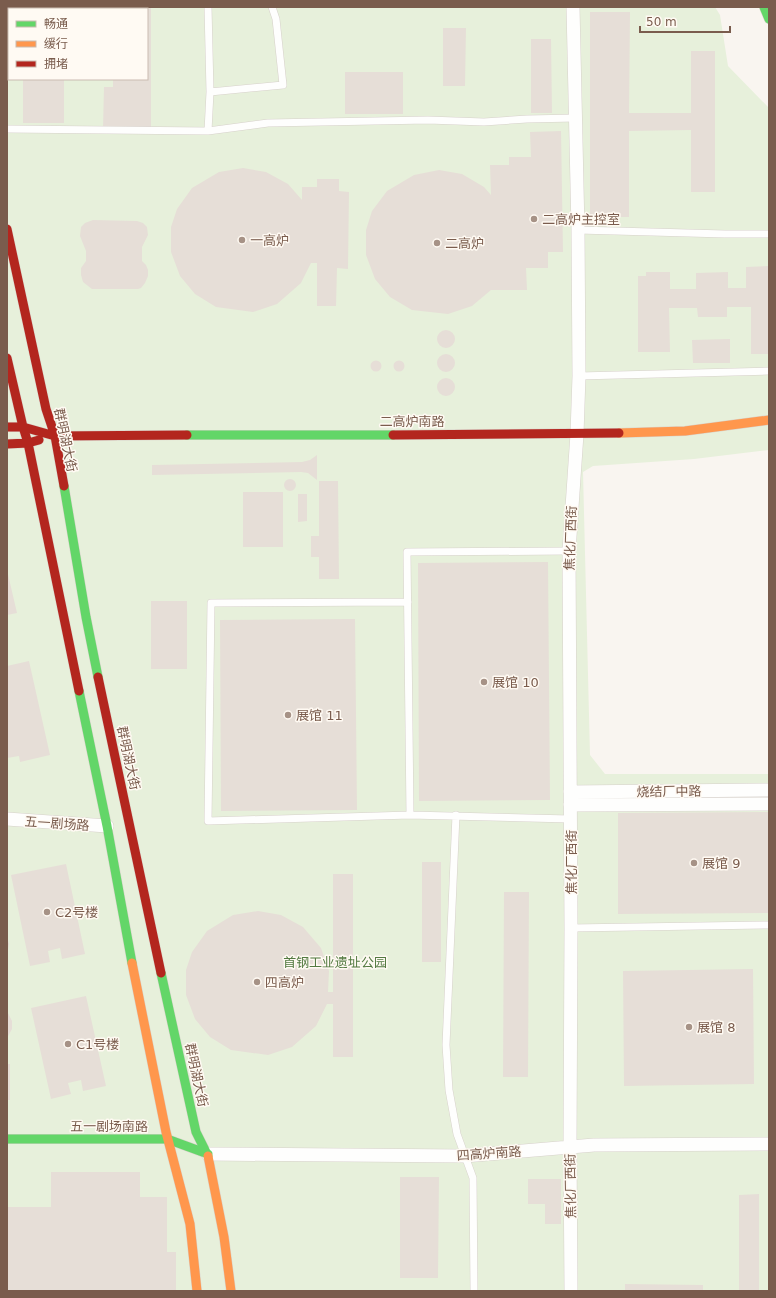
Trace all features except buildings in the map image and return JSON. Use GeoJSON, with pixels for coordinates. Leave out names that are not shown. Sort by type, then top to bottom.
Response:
{"type":"FeatureCollection","features":[{"type":"Feature","properties":{"kind":"main road"},"geometry":{"type":"LineString","coordinates":[[764,7],[769,19]]}},
{"type":"Feature","properties":{"kind":"main road","name":"群明湖大街"},"geometry":{"type":"LineString","coordinates":[[7,229],[46,409],[55,436],[86,617],[129,826],[196,1132],[208,1154],[224,1237],[231,1291]]}},
{"type":"Feature","properties":{"kind":"main road"},"geometry":{"type":"LineString","coordinates":[[7,358],[22,427],[28,443],[107,826],[137,991],[167,1139],[190,1224],[197,1291]]}},
{"type":"Feature","properties":{"kind":"main road","name":"二高炉南路"},"geometry":{"type":"LineString","coordinates":[[55,436],[577,434],[685,431],[769,420]]}},
{"type":"Feature","properties":{"kind":"main road"},"geometry":{"type":"LineString","coordinates":[[7,427],[22,427],[55,436]]}},
{"type":"Feature","properties":{"kind":"main road"},"geometry":{"type":"LineString","coordinates":[[7,444],[28,443],[55,436]]}},
{"type":"Feature","properties":{"kind":"main road","name":"五一剧场南路"},"geometry":{"type":"LineString","coordinates":[[7,1139],[167,1139],[208,1154]]}},
{"type":"Feature","properties":{"kind":"street","name":"焦化厂西街"},"geometry":{"type":"LineString","coordinates":[[571,1291],[569,552],[577,434],[579,376],[578,230],[573,7]]}},
{"type":"Feature","properties":{"kind":"street","name":"烧结厂中路"},"geometry":{"type":"LineString","coordinates":[[570,792],[769,790]]}},
{"type":"Feature","properties":{"kind":"street","name":"烧结厂中路"},"geometry":{"type":"LineString","coordinates":[[570,805],[769,804]]}},
{"type":"Feature","properties":{"kind":"street","name":"五一剧场路"},"geometry":{"type":"LineString","coordinates":[[7,819],[107,826]]}},
{"type":"Feature","properties":{"kind":"street","name":"四高炉南路"},"geometry":{"type":"LineString","coordinates":[[208,1154],[464,1156],[594,1145],[769,1144]]}},
{"type":"Feature","properties":{"kind":"lane"},"geometry":{"type":"LineString","coordinates":[[208,7],[210,92],[208,131]]}},
{"type":"Feature","properties":{"kind":"lane"},"geometry":{"type":"LineString","coordinates":[[210,92],[283,85],[276,19],[272,7]]}},
{"type":"Feature","properties":{"kind":"lane"},"geometry":{"type":"LineString","coordinates":[[7,129],[208,131],[268,123],[428,120],[484,122],[527,118],[576,118]]}},
{"type":"Feature","properties":{"kind":"lane"},"geometry":{"type":"LineString","coordinates":[[578,230],[769,234]]}},
{"type":"Feature","properties":{"kind":"lane"},"geometry":{"type":"LineString","coordinates":[[579,376],[769,371]]}},
{"type":"Feature","properties":{"kind":"lane"},"geometry":{"type":"LineString","coordinates":[[410,815],[407,552],[569,552]]}},
{"type":"Feature","properties":{"kind":"lane"},"geometry":{"type":"LineString","coordinates":[[408,602],[211,603],[208,821],[410,815],[570,819]]}},
{"type":"Feature","properties":{"kind":"lane"},"geometry":{"type":"LineString","coordinates":[[456,815],[446,1045],[449,1090],[457,1134],[473,1178],[474,1291]]}},
{"type":"Feature","properties":{"kind":"lane"},"geometry":{"type":"LineString","coordinates":[[571,928],[769,925]]}},
{"type":"Feature","properties":{"kind":"green space","name":"首钢工业遗址公园"},"geometry":{"type":"Polygon","coordinates":[[[7,7],[715,7],[720,15],[728,66],[769,108],[769,450],[694,459],[593,466],[583,472],[590,755],[605,774],[769,774],[769,1291],[7,1291],[7,7]]]}},
{"type":"Feature","properties":{"kind":"traffic: fast"},"geometry":{"type":"LineString","coordinates":[[764,7],[769,19]]}},
{"type":"Feature","properties":{"kind":"traffic: fast"},"geometry":{"type":"LineString","coordinates":[[187,435],[393,435]]}},
{"type":"Feature","properties":{"kind":"traffic: fast"},"geometry":{"type":"LineString","coordinates":[[64,486],[86,617],[98,677]]}},
{"type":"Feature","properties":{"kind":"traffic: fast"},"geometry":{"type":"LineString","coordinates":[[79,691],[107,826],[132,963]]}},
{"type":"Feature","properties":{"kind":"traffic: fast"},"geometry":{"type":"LineString","coordinates":[[161,973],[196,1132],[208,1156]]}},
{"type":"Feature","properties":{"kind":"traffic: fast"},"geometry":{"type":"LineString","coordinates":[[7,1139],[167,1139],[208,1154]]}},
{"type":"Feature","properties":{"kind":"traffic: slow"},"geometry":{"type":"LineString","coordinates":[[619,433],[685,431],[769,420]]}},
{"type":"Feature","properties":{"kind":"traffic: slow"},"geometry":{"type":"LineString","coordinates":[[132,963],[166,1132],[190,1224],[197,1291]]}},
{"type":"Feature","properties":{"kind":"traffic: slow"},"geometry":{"type":"LineString","coordinates":[[208,1156],[224,1237],[231,1291]]}},
{"type":"Feature","properties":{"kind":"traffic: jam"},"geometry":{"type":"LineString","coordinates":[[7,229],[46,409],[55,436],[64,486]]}},
{"type":"Feature","properties":{"kind":"traffic: jam"},"geometry":{"type":"LineString","coordinates":[[7,358],[28,443],[79,691]]}},
{"type":"Feature","properties":{"kind":"traffic: jam"},"geometry":{"type":"LineString","coordinates":[[7,427],[23,427],[55,436],[187,435]]}},
{"type":"Feature","properties":{"kind":"traffic: jam"},"geometry":{"type":"LineString","coordinates":[[393,435],[619,433]]}},
{"type":"Feature","properties":{"kind":"traffic: jam"},"geometry":{"type":"LineString","coordinates":[[7,444],[28,443],[39,440]]}},
{"type":"Feature","properties":{"kind":"traffic: jam"},"geometry":{"type":"LineString","coordinates":[[98,677],[161,973]]}},
{"type":"Feature","properties":{"kind":"place","name":"二高炉主控室"},"geometry":{"type":"Point","coordinates":[534,219]}},
{"type":"Feature","properties":{"kind":"place","name":"一高炉"},"geometry":{"type":"Point","coordinates":[242,240]}},
{"type":"Feature","properties":{"kind":"place","name":"二高炉"},"geometry":{"type":"Point","coordinates":[437,243]}},
{"type":"Feature","properties":{"kind":"place","name":"展馆 10"},"geometry":{"type":"Point","coordinates":[484,682]}},
{"type":"Feature","properties":{"kind":"place","name":"展馆 11"},"geometry":{"type":"Point","coordinates":[288,715]}},
{"type":"Feature","properties":{"kind":"place","name":"展馆 9"},"geometry":{"type":"Point","coordinates":[694,863]}},
{"type":"Feature","properties":{"kind":"place","name":"C2号楼"},"geometry":{"type":"Point","coordinates":[47,912]}},
{"type":"Feature","properties":{"kind":"place","name":"四高炉"},"geometry":{"type":"Point","coordinates":[257,982]}},
{"type":"Feature","properties":{"kind":"place","name":"展馆 8"},"geometry":{"type":"Point","coordinates":[689,1027]}},
{"type":"Feature","properties":{"kind":"place","name":"C1号楼"},"geometry":{"type":"Point","coordinates":[68,1044]}}]}
